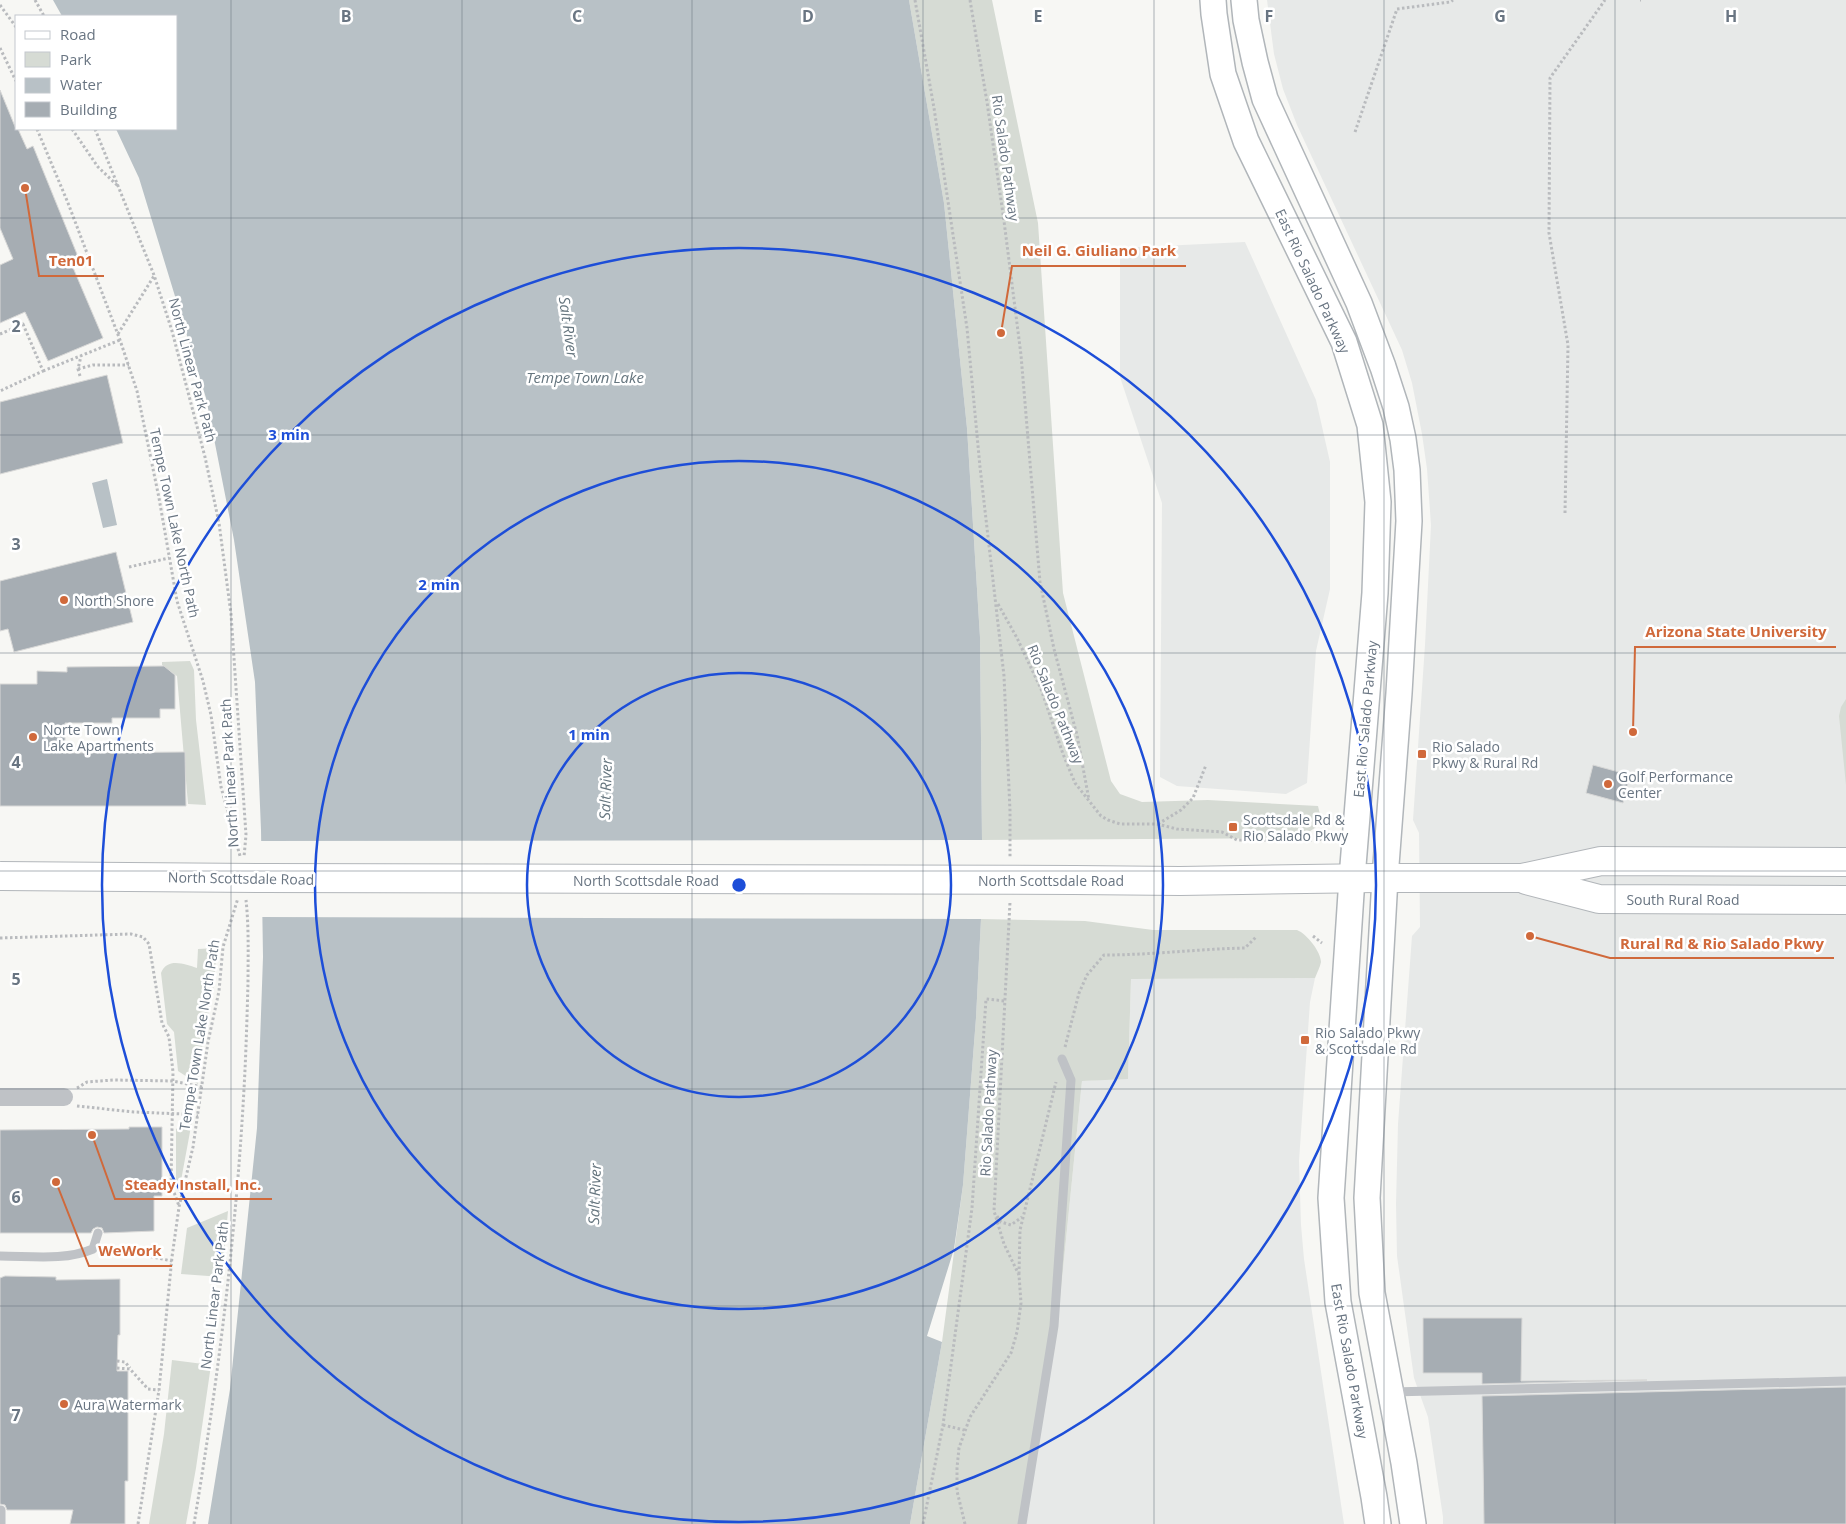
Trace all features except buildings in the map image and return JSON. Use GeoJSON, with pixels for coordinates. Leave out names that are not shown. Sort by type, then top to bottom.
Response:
{"type":"FeatureCollection","features":[{"type":"Feature","properties":{"kind":"main road","name":"East Rio Salado Parkway"},"geometry":{"type":"LineString","coordinates":[[1213,0],[1223,74],[1246,141],[1344,342],[1370,425],[1378,502],[1375,593],[1352,878],[1331,1198],[1338,1302],[1378,1524]]}},
{"type":"Feature","properties":{"kind":"main road","name":"East Rio Salado Parkway"},"geometry":{"type":"LineString","coordinates":[[1244,0],[1248,28],[1265,99],[1359,303],[1396,407],[1407,470],[1409,521],[1385,878],[1368,1198],[1372,1293],[1404,1463],[1413,1524]]}},
{"type":"Feature","properties":{"kind":"main road","name":"South Rural Road"},"geometry":{"type":"LineString","coordinates":[[1352,878],[1522,878],[1601,861],[1846,862]]}},
{"type":"Feature","properties":{"kind":"main road","name":"North Scottsdale Road"},"geometry":{"type":"LineString","coordinates":[[0,876],[290,879],[1180,881],[1352,878]]}},
{"type":"Feature","properties":{"kind":"main road","name":"South Rural Road"},"geometry":{"type":"LineString","coordinates":[[1522,878],[1599,899],[1846,900]]}},
{"type":"Feature","properties":{"kind":"street"},"geometry":{"type":"LineString","coordinates":[[0,1097],[64,1097]]}},
{"type":"Feature","properties":{"kind":"lane"},"geometry":{"type":"LineString","coordinates":[[1022,1524],[1054,1326],[1071,1080],[1062,1059]]}},
{"type":"Feature","properties":{"kind":"lane"},"geometry":{"type":"LineString","coordinates":[[0,1256],[70,1256],[93,1249],[98,1233]]}},
{"type":"Feature","properties":{"kind":"lane"},"geometry":{"type":"LineString","coordinates":[[1391,1392],[1846,1381]]}},
{"type":"Feature","properties":{"kind":"lane"},"geometry":{"type":"LineString","coordinates":[[1,1510],[1,1524]]}},
{"type":"Feature","properties":{"kind":"path"},"geometry":{"type":"LineString","coordinates":[[35,0],[43,15]]}},
{"type":"Feature","properties":{"kind":"path"},"geometry":{"type":"LineString","coordinates":[[915,0],[954,233],[997,602],[1004,676],[1010,811],[1010,859]]}},
{"type":"Feature","properties":{"kind":"path","name":"Rio Salado Pathway"},"geometry":{"type":"LineString","coordinates":[[970,0],[987,102],[1021,355],[1040,582],[1054,649],[1077,735],[1089,800]]}},
{"type":"Feature","properties":{"kind":"path"},"geometry":{"type":"LineString","coordinates":[[1354,132],[1397,9],[1453,0]]}},
{"type":"Feature","properties":{"kind":"path"},"geometry":{"type":"LineString","coordinates":[[1565,513],[1568,345],[1549,233],[1550,78],[1605,0]]}},
{"type":"Feature","properties":{"kind":"path"},"geometry":{"type":"LineString","coordinates":[[0,4],[15,25]]}},
{"type":"Feature","properties":{"kind":"path"},"geometry":{"type":"LineString","coordinates":[[0,48],[15,79]]}},
{"type":"Feature","properties":{"kind":"path","name":"Tempe Town Lake North Path"},"geometry":{"type":"LineString","coordinates":[[37,130],[68,203],[130,365],[159,498],[177,601],[211,715],[221,787],[243,864]]}},
{"type":"Feature","properties":{"kind":"path"},"geometry":{"type":"LineString","coordinates":[[73,130],[98,167],[120,187]]}},
{"type":"Feature","properties":{"kind":"path","name":"North Linear Park Path"},"geometry":{"type":"LineString","coordinates":[[95,130],[154,275],[172,331],[205,457],[219,522],[231,614],[246,835],[243,864]]}},
{"type":"Feature","properties":{"kind":"path"},"geometry":{"type":"LineString","coordinates":[[118,334],[128,321],[154,275]]}},
{"type":"Feature","properties":{"kind":"path"},"geometry":{"type":"LineString","coordinates":[[0,334],[23,324],[43,371]]}},
{"type":"Feature","properties":{"kind":"path"},"geometry":{"type":"LineString","coordinates":[[0,391],[43,371],[120,340]]}},
{"type":"Feature","properties":{"kind":"path"},"geometry":{"type":"LineString","coordinates":[[80,376],[78,369],[82,355]]}},
{"type":"Feature","properties":{"kind":"path"},"geometry":{"type":"LineString","coordinates":[[78,369],[93,365],[130,365]]}},
{"type":"Feature","properties":{"kind":"path"},"geometry":{"type":"LineString","coordinates":[[129,567],[169,558]]}},
{"type":"Feature","properties":{"kind":"path","name":"Rio Salado Pathway"},"geometry":{"type":"LineString","coordinates":[[997,602],[1017,638],[1041,689],[1075,783],[1089,800]]}},
{"type":"Feature","properties":{"kind":"path"},"geometry":{"type":"LineString","coordinates":[[1157,824],[1181,810],[1193,798],[1206,765]]}},
{"type":"Feature","properties":{"kind":"path"},"geometry":{"type":"LineString","coordinates":[[1089,800],[1101,816],[1120,824],[1157,824],[1178,829],[1222,832],[1237,840],[1319,840],[1328,836]]}},
{"type":"Feature","properties":{"kind":"path","name":"Tempe Town Lake North Path"},"geometry":{"type":"LineString","coordinates":[[138,1524],[159,1390],[179,1207],[193,1147],[208,1042],[219,991],[223,947],[239,892]]}},
{"type":"Feature","properties":{"kind":"path","name":"Rio Salado Pathway"},"geometry":{"type":"LineString","coordinates":[[966,1524],[956,1491],[956,1468],[959,1448],[970,1417],[1011,1353],[1017,1332],[1021,1303],[1019,1275],[1004,1244],[994,1212],[1010,897]]}},
{"type":"Feature","properties":{"kind":"path","name":"North Linear Park Path"},"geometry":{"type":"LineString","coordinates":[[194,1524],[226,1306],[240,1161],[246,1046],[249,923],[246,898]]}},
{"type":"Feature","properties":{"kind":"path"},"geometry":{"type":"LineString","coordinates":[[0,938],[131,934],[143,937],[149,944],[162,1023],[169,1037],[172,1082],[171,1184],[179,1207]]}},
{"type":"Feature","properties":{"kind":"path"},"geometry":{"type":"LineString","coordinates":[[1313,936],[1322,943]]}},
{"type":"Feature","properties":{"kind":"path"},"geometry":{"type":"LineString","coordinates":[[1019,1275],[1020,1230],[1079,993],[1087,975],[1104,955],[1156,954],[1200,948],[1245,948],[1256,937]]}},
{"type":"Feature","properties":{"kind":"path"},"geometry":{"type":"LineString","coordinates":[[923,1524],[943,1425],[972,1208],[986,999],[1005,1001]]}},
{"type":"Feature","properties":{"kind":"path"},"geometry":{"type":"LineString","coordinates":[[198,1116],[76,1106],[64,1097],[87,1082],[113,1080],[172,1082],[202,1087]]}},
{"type":"Feature","properties":{"kind":"path"},"geometry":{"type":"LineString","coordinates":[[994,1212],[1001,1222],[1006,1224],[1014,1223],[1024,1215]]}},
{"type":"Feature","properties":{"kind":"path"},"geometry":{"type":"LineString","coordinates":[[93,1249],[128,1252],[172,1261]]}},
{"type":"Feature","properties":{"kind":"path"},"geometry":{"type":"LineString","coordinates":[[117,1361],[126,1362],[148,1389],[159,1390]]}},
{"type":"Feature","properties":{"kind":"path"},"geometry":{"type":"LineString","coordinates":[[117,1368],[130,1369]]}},
{"type":"Feature","properties":{"kind":"path"},"geometry":{"type":"LineString","coordinates":[[943,1425],[964,1430]]}},
{"type":"Feature","properties":{"kind":"shaded area"},"geometry":{"type":"Polygon","coordinates":[[[1267,0],[1846,0],[1846,1524],[1443,1524],[1428,1417],[1414,1378],[1397,1256],[1396,1204],[1398,1124],[1412,936],[1420,927],[1419,833],[1413,820],[1431,525],[1427,469],[1412,383],[1402,350],[1297,125],[1283,89],[1274,54],[1267,0]]]}},
{"type":"Feature","properties":{"kind":"shaded area"},"geometry":{"type":"Polygon","coordinates":[[[1245,242],[1316,400],[1330,462],[1330,589],[1316,651],[1307,783],[1286,794],[1177,786],[1160,777],[1162,503],[1120,377],[1120,248],[1245,242]]]}},
{"type":"Feature","properties":{"kind":"shaded area"},"geometry":{"type":"Polygon","coordinates":[[[1315,978],[1310,1002],[1299,1161],[1301,1225],[1304,1259],[1344,1524],[1018,1524],[1057,1329],[1082,1081],[1128,1078],[1131,979],[1315,978]]]}},
{"type":"Feature","properties":{"kind":"green space"},"geometry":{"type":"Polygon","coordinates":[[[909,0],[992,0],[1038,223],[1063,593],[1111,781],[1120,794],[1142,802],[1208,800],[1318,806],[1322,823],[1300,838],[982,840],[980,637],[967,428],[944,203],[909,0]]]}},
{"type":"Feature","properties":{"kind":"green space"},"geometry":{"type":"Polygon","coordinates":[[[190,661],[194,670],[196,720],[206,805],[188,804],[177,676],[162,665],[162,662],[190,661]]]}},
{"type":"Feature","properties":{"kind":"green space"},"geometry":{"type":"Polygon","coordinates":[[[1846,699],[1846,785],[1839,716],[1841,707],[1846,699]]]}},
{"type":"Feature","properties":{"kind":"green space"},"geometry":{"type":"Polygon","coordinates":[[[981,919],[1085,921],[1153,930],[1297,930],[1305,935],[1313,944],[1319,953],[1321,962],[1315,978],[1131,979],[1128,1079],[1082,1081],[1057,1329],[1018,1524],[910,1524],[942,1342],[963,1185],[976,1018],[981,919]]]}},
{"type":"Feature","properties":{"kind":"green space"},"geometry":{"type":"Polygon","coordinates":[[[217,948],[213,992],[203,1040],[198,1084],[178,1071],[174,1032],[167,1024],[161,973],[167,965],[172,963],[197,968],[198,949],[217,948]]]}},
{"type":"Feature","properties":{"kind":"green space"},"geometry":{"type":"Polygon","coordinates":[[[192,1121],[180,1186],[176,1182],[176,1129],[192,1121]]]}},
{"type":"Feature","properties":{"kind":"green space"},"geometry":{"type":"Polygon","coordinates":[[[228,1211],[222,1277],[181,1274],[187,1228],[228,1211]]]}},
{"type":"Feature","properties":{"kind":"green space"},"geometry":{"type":"Polygon","coordinates":[[[172,1360],[211,1365],[186,1524],[149,1524],[164,1434],[172,1360]]]}},
{"type":"Feature","properties":{"kind":"water","name":"Tempe Town Lake"},"geometry":{"type":"Polygon","coordinates":[[[53,0],[909,0],[944,203],[967,428],[980,637],[982,840],[981,919],[976,1018],[963,1185],[954,1249],[927,1336],[942,1342],[910,1524],[208,1524],[230,1389],[257,1128],[263,957],[261,830],[255,682],[234,540],[206,398],[139,178],[116,130],[178,130],[178,15],[61,15],[53,0]]]}},
{"type":"Feature","properties":{"kind":"water"},"geometry":{"type":"Polygon","coordinates":[[[107,479],[117,525],[103,528],[92,483],[107,479]]]}},
{"type":"Feature","properties":{"kind":"pier"},"geometry":{"type":"Polygon","coordinates":[[[985,840],[983,919],[260,917],[259,841],[985,840]]]}},
{"type":"Feature","properties":{"kind":"place","name":"Ten01"},"geometry":{"type":"Point","coordinates":[25,188]}},
{"type":"Feature","properties":{"kind":"place","name":"Neil G. Giuliano Park"},"geometry":{"type":"Point","coordinates":[1001,333]}},
{"type":"Feature","properties":{"kind":"place","name":"North Shore"},"geometry":{"type":"Point","coordinates":[64,600]}},
{"type":"Feature","properties":{"kind":"place","name":"Arizona State University"},"geometry":{"type":"Point","coordinates":[1633,732]}},
{"type":"Feature","properties":{"kind":"place","name":"Norte Town Lake Apartments"},"geometry":{"type":"Point","coordinates":[33,737]}},
{"type":"Feature","properties":{"kind":"place","name":"Rio Salado Pkwy & Rural Rd"},"geometry":{"type":"Point","coordinates":[1422,754]}},
{"type":"Feature","properties":{"kind":"place","name":"Golf Performance Center"},"geometry":{"type":"Point","coordinates":[1608,784]}},
{"type":"Feature","properties":{"kind":"place","name":"Scottsdale Rd & Rio Salado Pkwy"},"geometry":{"type":"Point","coordinates":[1233,827]}},
{"type":"Feature","properties":{"kind":"place","name":"Rural Rd & Rio Salado Pkwy"},"geometry":{"type":"Point","coordinates":[1530,936]}},
{"type":"Feature","properties":{"kind":"place","name":"Rio Salado Pkwy & Scottsdale Rd"},"geometry":{"type":"Point","coordinates":[1305,1040]}},
{"type":"Feature","properties":{"kind":"place","name":"Steady Install, Inc."},"geometry":{"type":"Point","coordinates":[92,1135]}},
{"type":"Feature","properties":{"kind":"place","name":"WeWork"},"geometry":{"type":"Point","coordinates":[56,1182]}},
{"type":"Feature","properties":{"kind":"place","name":"Aura Watermark"},"geometry":{"type":"Point","coordinates":[64,1404]}},
{"type":"Feature","properties":{"kind":"water label","name":"Salt River"},"geometry":{"type":"Point","coordinates":[569,327]}},
{"type":"Feature","properties":{"kind":"water label","name":"Salt River"},"geometry":{"type":"Point","coordinates":[605,789]}},
{"type":"Feature","properties":{"kind":"water label","name":"Salt River"},"geometry":{"type":"Point","coordinates":[594,1194]}}]}
